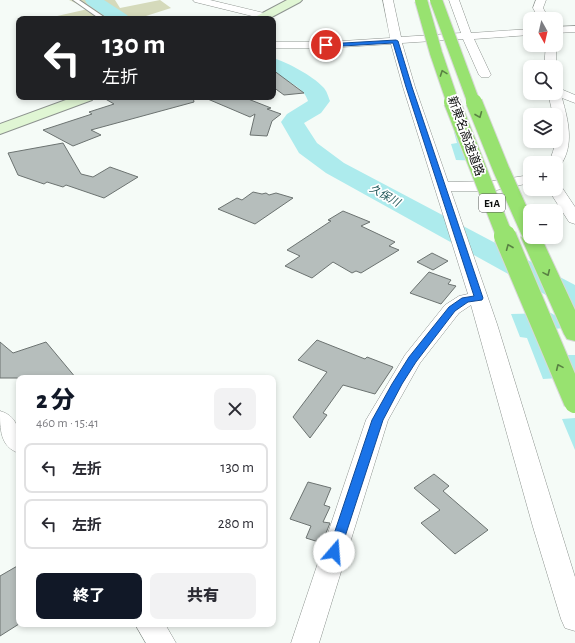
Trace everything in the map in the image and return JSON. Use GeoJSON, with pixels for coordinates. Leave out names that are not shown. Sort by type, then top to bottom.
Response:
{"type":"FeatureCollection","features":[{"type":"Feature","properties":{"kind":"highway","name":"新東名高速道路"},"geometry":{"type":"LineString","coordinates":[[421,0],[440,66],[479,170],[548,341],[575,402]]}},
{"type":"Feature","properties":{"kind":"highway","name":"新東名高速道路"},"geometry":{"type":"LineString","coordinates":[[436,0],[451,45],[498,162],[523,218]]}},
{"type":"Feature","properties":{"kind":"highway"},"geometry":{"type":"LineString","coordinates":[[534,244],[575,334]]}},
{"type":"Feature","properties":{"kind":"street"},"geometry":{"type":"LineString","coordinates":[[198,0],[254,16]]}},
{"type":"Feature","properties":{"kind":"street"},"geometry":{"type":"LineString","coordinates":[[265,16],[296,0]]}},
{"type":"Feature","properties":{"kind":"street"},"geometry":{"type":"LineString","coordinates":[[388,0],[396,41],[479,298],[506,385],[546,527],[574,611]]}},
{"type":"Feature","properties":{"kind":"street"},"geometry":{"type":"LineString","coordinates":[[454,0],[467,36],[485,75]]}},
{"type":"Feature","properties":{"kind":"street"},"geometry":{"type":"LineString","coordinates":[[540,12],[538,8],[541,0]]}},
{"type":"Feature","properties":{"kind":"street"},"geometry":{"type":"LineString","coordinates":[[563,30],[575,29]]}},
{"type":"Feature","properties":{"kind":"street"},"geometry":{"type":"LineString","coordinates":[[276,45],[318,46],[523,32]]}},
{"type":"Feature","properties":{"kind":"street"},"geometry":{"type":"LineString","coordinates":[[563,95],[575,99]]}},
{"type":"Feature","properties":{"kind":"street"},"geometry":{"type":"LineString","coordinates":[[0,129],[79,100]]}},
{"type":"Feature","properties":{"kind":"street"},"geometry":{"type":"LineString","coordinates":[[557,100],[562,134],[559,156]]}},
{"type":"Feature","properties":{"kind":"street"},"geometry":{"type":"LineString","coordinates":[[442,187],[492,186],[523,180]]}},
{"type":"Feature","properties":{"kind":"street"},"geometry":{"type":"LineString","coordinates":[[561,196],[575,219]]}},
{"type":"Feature","properties":{"kind":"street"},"geometry":{"type":"LineString","coordinates":[[305,643],[377,420],[412,360],[452,309],[466,300],[479,298]]}},
{"type":"Feature","properties":{"kind":"street"},"geometry":{"type":"LineString","coordinates":[[0,419],[16,441]]}},
{"type":"Feature","properties":{"kind":"street"},"geometry":{"type":"LineString","coordinates":[[150,627],[162,643]]}},
{"type":"Feature","properties":{"kind":"lane"},"geometry":{"type":"LineString","coordinates":[[76,0],[100,16]]}},
{"type":"Feature","properties":{"kind":"green space"},"geometry":{"type":"Polygon","coordinates":[[[69,0],[115,0],[120,8],[160,0],[171,8],[146,16],[57,16],[88,9],[69,0]]]}},
{"type":"Feature","properties":{"kind":"water"},"geometry":{"type":"Polygon","coordinates":[[[454,132],[473,132],[483,161],[456,160],[451,144],[457,143],[454,132]]]}},
{"type":"Feature","properties":{"kind":"water"},"geometry":{"type":"Polygon","coordinates":[[[551,313],[561,319],[564,328],[554,329],[566,355],[575,355],[575,377],[543,379],[527,338],[520,337],[511,314],[551,313]]]}},
{"type":"Feature","properties":{"kind":"water"},"geometry":{"type":"Polygon","coordinates":[[[575,418],[575,450],[562,419],[575,418]]]}},
{"type":"Feature","properties":{"kind":"building"},"geometry":{"type":"Polygon","coordinates":[[[276,72],[304,93],[284,95],[276,89],[276,72]]]}},
{"type":"Feature","properties":{"kind":"building"},"geometry":{"type":"Polygon","coordinates":[[[107,100],[194,100],[194,102],[91,130],[101,135],[73,146],[43,130],[92,114],[89,112],[114,104],[107,100]]]}},
{"type":"Feature","properties":{"kind":"building"},"geometry":{"type":"Polygon","coordinates":[[[210,100],[251,100],[271,108],[267,109],[281,114],[272,121],[267,136],[250,135],[255,114],[250,117],[210,100]]]}},
{"type":"Feature","properties":{"kind":"building"},"geometry":{"type":"Polygon","coordinates":[[[63,143],[81,174],[93,177],[110,167],[138,177],[104,198],[66,185],[63,187],[47,182],[44,184],[18,175],[8,153],[63,143]]]}},
{"type":"Feature","properties":{"kind":"building"},"geometry":{"type":"Polygon","coordinates":[[[253,192],[262,194],[266,193],[269,195],[276,193],[293,198],[255,224],[218,209],[237,198],[242,200],[253,192]]]}},
{"type":"Feature","properties":{"kind":"building"},"geometry":{"type":"Polygon","coordinates":[[[343,211],[370,222],[361,226],[395,242],[389,246],[399,250],[361,273],[356,271],[352,273],[333,262],[312,278],[285,266],[300,256],[287,250],[331,221],[328,220],[343,211]]]}},
{"type":"Feature","properties":{"kind":"building"},"geometry":{"type":"Polygon","coordinates":[[[432,253],[448,261],[433,270],[417,262],[432,253]]]}},
{"type":"Feature","properties":{"kind":"building"},"geometry":{"type":"Polygon","coordinates":[[[429,272],[451,280],[448,284],[456,286],[441,304],[410,293],[429,272]]]}},
{"type":"Feature","properties":{"kind":"building"},"geometry":{"type":"Polygon","coordinates":[[[317,340],[365,359],[367,357],[393,367],[375,394],[343,385],[323,413],[327,415],[310,438],[293,417],[327,372],[298,360],[317,340]]]}},
{"type":"Feature","properties":{"kind":"building"},"geometry":{"type":"Polygon","coordinates":[[[0,342],[13,353],[46,342],[74,375],[16,375],[16,378],[0,378],[0,342]]]}},
{"type":"Feature","properties":{"kind":"building"},"geometry":{"type":"Polygon","coordinates":[[[434,474],[449,486],[443,491],[488,530],[455,554],[421,523],[440,510],[414,488],[434,474]]]}},
{"type":"Feature","properties":{"kind":"building"},"geometry":{"type":"Polygon","coordinates":[[[308,482],[331,488],[324,505],[330,507],[323,522],[330,523],[322,543],[306,538],[311,526],[290,519],[308,482]]]}},
{"type":"Feature","properties":{"kind":"building"},"geometry":{"type":"Polygon","coordinates":[[[16,567],[16,626],[0,636],[0,576],[16,567]]]}},
{"type":"Feature","properties":{"kind":"waterway","name":"久保川"},"geometry":{"type":"LineString","coordinates":[[93,0],[117,16]]}},
{"type":"Feature","properties":{"kind":"waterway","name":"久保川"},"geometry":{"type":"LineString","coordinates":[[276,66],[308,85],[316,92],[319,101],[313,109],[298,116],[292,122],[308,148],[335,168],[575,298]]}},
{"type":"Feature","properties":{"kind":"route"},"geometry":{"type":"LineString","coordinates":[[326,45],[396,41],[409,87],[479,298],[466,300],[452,309],[412,360],[397,384],[377,420],[334,552]]}}]}
